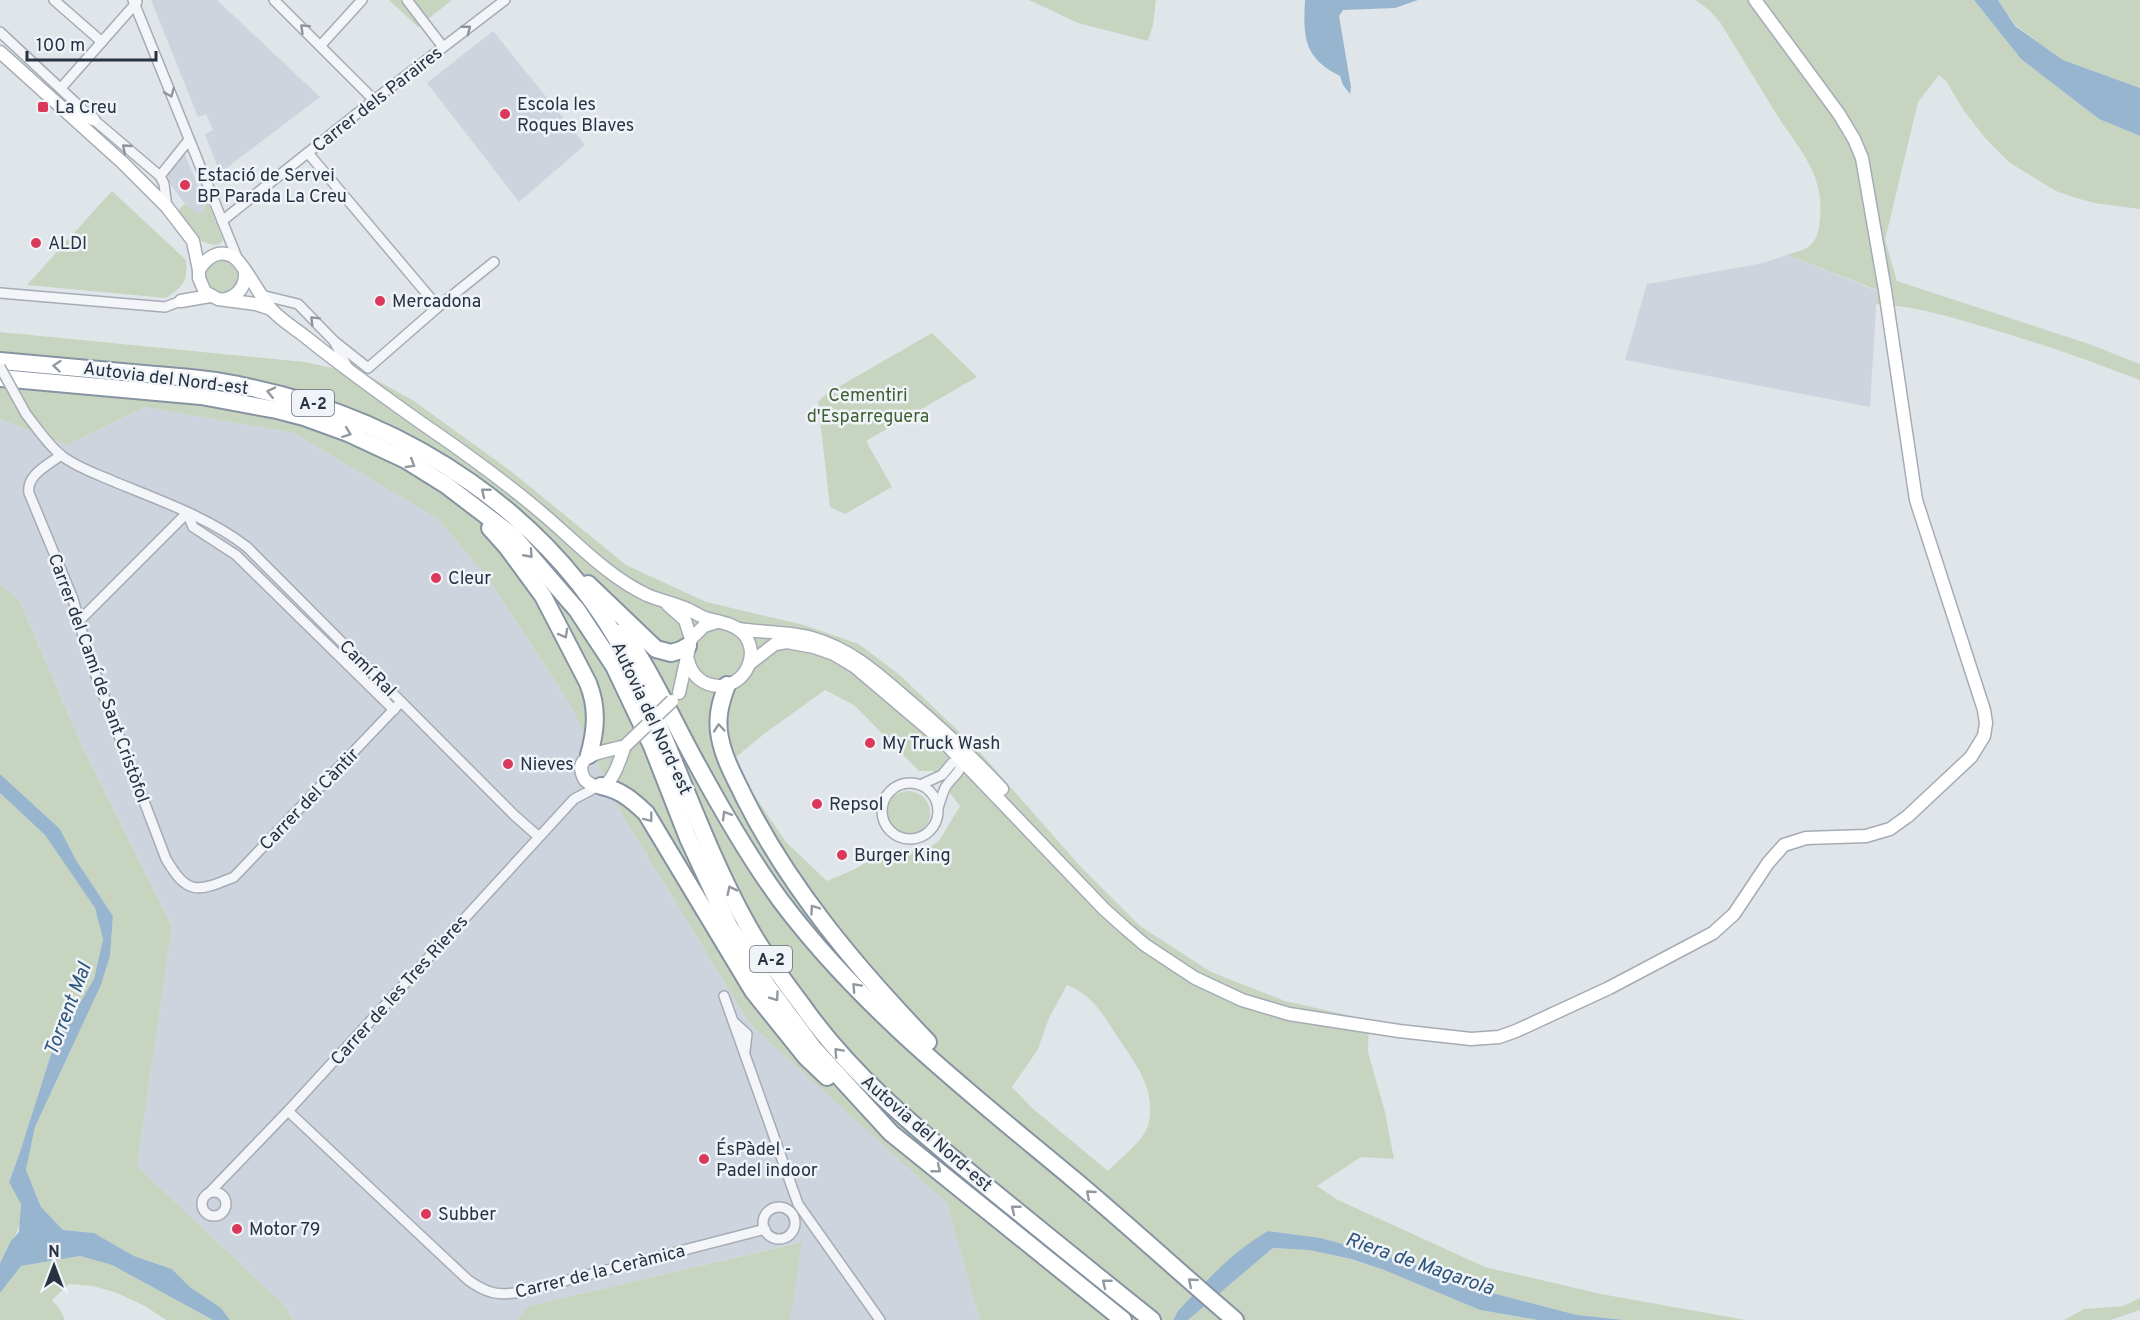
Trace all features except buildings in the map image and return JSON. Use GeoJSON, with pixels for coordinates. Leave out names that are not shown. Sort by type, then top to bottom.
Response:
{"type":"FeatureCollection","features":[{"type":"Feature","properties":{"kind":"highway","name":"Autovia del Nord-est"},"geometry":{"type":"LineString","coordinates":[[0,361],[209,380],[282,395],[338,412],[400,440],[475,484],[526,525],[588,594],[628,661],[666,739],[703,832],[748,926],[833,1047],[886,1101],[936,1146],[1152,1320]]}},
{"type":"Feature","properties":{"kind":"highway","name":"Autovia del Nord-est"},"geometry":{"type":"LineString","coordinates":[[0,378],[201,396],[277,410],[348,433],[406,460],[446,485],[513,536],[558,586],[595,635],[614,666],[652,746],[688,838],[729,926],[768,987],[814,1049],[891,1133],[1123,1320]]}},
{"type":"Feature","properties":{"kind":"highway"},"geometry":{"type":"LineString","coordinates":[[485,516],[490,529],[507,547],[543,596],[588,683],[593,694],[596,715],[595,754]]}},
{"type":"Feature","properties":{"kind":"highway"},"geometry":{"type":"LineString","coordinates":[[573,575],[591,585],[656,649],[672,653],[689,648]]}},
{"type":"Feature","properties":{"kind":"highway"},"geometry":{"type":"LineString","coordinates":[[588,594],[618,624],[639,654],[697,765],[753,860],[782,902],[823,951],[867,999],[924,1053],[1033,1148],[1072,1178],[1234,1320]]}},
{"type":"Feature","properties":{"kind":"highway"},"geometry":{"type":"LineString","coordinates":[[727,685],[719,705],[718,717],[720,737],[727,761],[754,817],[811,905],[853,961],[882,994],[933,1047],[1072,1178]]}},
{"type":"Feature","properties":{"kind":"highway"},"geometry":{"type":"LineString","coordinates":[[600,786],[630,798],[646,813],[753,991],[806,1058],[891,1133]]}},
{"type":"Feature","properties":{"kind":"main road"},"geometry":{"type":"LineString","coordinates":[[0,52],[123,163],[167,207],[193,241],[219,254],[231,255],[241,265],[271,309],[350,373],[485,466],[599,564],[627,584],[665,602],[739,629],[781,632],[812,638],[853,655],[869,665],[948,739],[1104,909],[1145,945],[1195,978],[1229,995],[1262,1006],[1326,1021],[1481,1039],[1508,1034],[1546,1018],[1691,946],[1724,925],[1768,863],[1784,845],[1806,838],[1866,836],[1890,829],[1908,816],[1971,757],[1984,736],[1986,723],[1984,710],[1916,500],[1885,290],[1862,158],[1844,122],[1755,0]]}},
{"type":"Feature","properties":{"kind":"main road"},"geometry":{"type":"LineString","coordinates":[[60,107],[80,112],[93,119]]}},
{"type":"Feature","properties":{"kind":"main road"},"geometry":{"type":"LineString","coordinates":[[193,241],[201,285],[210,296]]}},
{"type":"Feature","properties":{"kind":"main road"},"geometry":{"type":"LineString","coordinates":[[181,302],[208,258],[219,254]]}},
{"type":"Feature","properties":{"kind":"main road"},"geometry":{"type":"LineString","coordinates":[[226,299],[240,291],[245,281],[241,265]]}},
{"type":"Feature","properties":{"kind":"main road"},"geometry":{"type":"LineString","coordinates":[[181,302],[210,296],[271,309]]}},
{"type":"Feature","properties":{"kind":"main road"},"geometry":{"type":"LineString","coordinates":[[665,602],[685,620],[689,666],[697,677],[708,684]]}},
{"type":"Feature","properties":{"kind":"main road"},"geometry":{"type":"LineString","coordinates":[[675,697],[689,648],[704,626],[720,622]]}},
{"type":"Feature","properties":{"kind":"main road"},"geometry":{"type":"LineString","coordinates":[[625,746],[595,754],[582,765],[582,775],[588,783],[600,786],[611,781],[625,746],[675,697],[708,684],[727,685],[743,675],[749,663],[750,649],[748,641],[739,629]]}},
{"type":"Feature","properties":{"kind":"main road"},"geometry":{"type":"LineString","coordinates":[[749,663],[765,650],[781,643],[800,644],[834,654],[870,678],[948,739],[962,760],[983,775]]}},
{"type":"Feature","properties":{"kind":"main road"},"geometry":{"type":"LineString","coordinates":[[595,754],[612,760],[615,771]]}},
{"type":"Feature","properties":{"kind":"street"},"geometry":{"type":"LineString","coordinates":[[54,0],[102,42]]}},
{"type":"Feature","properties":{"kind":"street"},"geometry":{"type":"LineString","coordinates":[[274,0],[374,100]]}},
{"type":"Feature","properties":{"kind":"street"},"geometry":{"type":"LineString","coordinates":[[321,45],[362,0]]}},
{"type":"Feature","properties":{"kind":"street"},"geometry":{"type":"LineString","coordinates":[[407,0],[443,47]]}},
{"type":"Feature","properties":{"kind":"street","name":"Carrer dels Paraires"},"geometry":{"type":"LineString","coordinates":[[222,221],[374,100],[505,0]]}},
{"type":"Feature","properties":{"kind":"street"},"geometry":{"type":"LineString","coordinates":[[61,88],[135,1]]}},
{"type":"Feature","properties":{"kind":"street"},"geometry":{"type":"LineString","coordinates":[[135,1],[188,141],[241,265]]}},
{"type":"Feature","properties":{"kind":"street"},"geometry":{"type":"LineString","coordinates":[[0,32],[93,119],[159,176],[164,184],[167,207]]}},
{"type":"Feature","properties":{"kind":"street"},"geometry":{"type":"LineString","coordinates":[[159,176],[188,141]]}},
{"type":"Feature","properties":{"kind":"street"},"geometry":{"type":"LineString","coordinates":[[308,153],[438,307]]}},
{"type":"Feature","properties":{"kind":"street"},"geometry":{"type":"LineString","coordinates":[[219,254],[226,238],[222,221]]}},
{"type":"Feature","properties":{"kind":"street"},"geometry":{"type":"LineString","coordinates":[[261,295],[298,304],[334,341],[368,368],[494,262]]}},
{"type":"Feature","properties":{"kind":"street"},"geometry":{"type":"LineString","coordinates":[[0,293],[165,307],[181,302]]}},
{"type":"Feature","properties":{"kind":"street"},"geometry":{"type":"LineString","coordinates":[[334,341],[350,373]]}},
{"type":"Feature","properties":{"kind":"street","name":"Camí Ral"},"geometry":{"type":"LineString","coordinates":[[0,367],[26,414],[61,455],[81,467],[187,513],[247,547],[514,815],[539,837]]}},
{"type":"Feature","properties":{"kind":"street","name":"Carrer del Camí de Sant Cristòfol"},"geometry":{"type":"LineString","coordinates":[[61,455],[33,477],[28,485],[29,493],[80,620],[89,657],[166,859],[178,879],[192,889],[210,887]]}},
{"type":"Feature","properties":{"kind":"street"},"geometry":{"type":"LineString","coordinates":[[80,620],[187,513]]}},
{"type":"Feature","properties":{"kind":"street","name":"Camí Ral"},"geometry":{"type":"LineString","coordinates":[[187,513],[193,527],[236,555],[394,710]]}},
{"type":"Feature","properties":{"kind":"street","name":"Carrer del Càntir"},"geometry":{"type":"LineString","coordinates":[[210,887],[234,877],[401,702]]}},
{"type":"Feature","properties":{"kind":"street"},"geometry":{"type":"LineString","coordinates":[[920,785],[942,775],[950,758],[948,739]]}},
{"type":"Feature","properties":{"kind":"street"},"geometry":{"type":"LineString","coordinates":[[938,808],[932,794],[920,785],[906,783],[890,791],[881,810],[885,826],[898,837],[915,839],[923,836],[935,825],[945,788],[957,775],[962,760],[948,765]]}},
{"type":"Feature","properties":{"kind":"street","name":"Carrer de les Tres Rieres"},"geometry":{"type":"LineString","coordinates":[[574,799],[582,775]]}},
{"type":"Feature","properties":{"kind":"street"},"geometry":{"type":"LineString","coordinates":[[957,775],[983,775]]}},
{"type":"Feature","properties":{"kind":"street","name":"Carrer de les Tres Rieres"},"geometry":{"type":"LineString","coordinates":[[208,1193],[288,1111],[574,799],[600,786]]}},
{"type":"Feature","properties":{"kind":"street"},"geometry":{"type":"LineString","coordinates":[[724,996],[802,1211],[880,1320]]}},
{"type":"Feature","properties":{"kind":"street","name":"Carrer de la Ceràmica"},"geometry":{"type":"LineString","coordinates":[[288,1111],[468,1280],[489,1293],[522,1292],[765,1229]]}},
{"type":"Feature","properties":{"kind":"street"},"geometry":{"type":"LineString","coordinates":[[222,1180],[225,1206],[221,1213],[213,1215],[206,1213],[202,1206],[203,1198],[208,1193],[216,1192],[222,1195]]}},
{"type":"Feature","properties":{"kind":"shaded area"},"geometry":{"type":"Polygon","coordinates":[[[151,0],[217,0],[320,97],[220,173],[205,134],[213,130],[206,114],[198,117],[151,0]]]}},
{"type":"Feature","properties":{"kind":"shaded area","name":"Escola les Roques Blaves"},"geometry":{"type":"Polygon","coordinates":[[[493,31],[585,145],[519,202],[427,83],[493,31]]]}},
{"type":"Feature","properties":{"kind":"shaded area","name":"Estació de Servei BP Parada La Creu"},"geometry":{"type":"Polygon","coordinates":[[[184,152],[205,203],[204,211],[197,214],[185,204],[164,175],[184,152]]]}},
{"type":"Feature","properties":{"kind":"shaded area"},"geometry":{"type":"Polygon","coordinates":[[[1787,255],[1877,291],[1870,407],[1625,360],[1647,284],[1763,263],[1787,255]]]}},
{"type":"Feature","properties":{"kind":"shaded area"},"geometry":{"type":"Polygon","coordinates":[[[145,407],[294,433],[438,519],[489,579],[571,706],[621,813],[750,1024],[947,1202],[980,1320],[790,1320],[801,1242],[529,1306],[517,1320],[293,1320],[285,1306],[137,1166],[172,927],[82,746],[19,600],[0,584],[0,419],[67,445],[145,407]]]}},
{"type":"Feature","properties":{"kind":"green space"},"geometry":{"type":"Polygon","coordinates":[[[389,0],[452,0],[418,27],[389,0]]]}},
{"type":"Feature","properties":{"kind":"green space"},"geometry":{"type":"Polygon","coordinates":[[[1029,0],[1156,0],[1153,25],[1148,41],[1078,23],[1029,0]]]}},
{"type":"Feature","properties":{"kind":"green space"},"geometry":{"type":"Polygon","coordinates":[[[1695,0],[1974,0],[2021,59],[2099,119],[2140,136],[2140,209],[2094,203],[2073,197],[2056,191],[2010,163],[1986,139],[1964,111],[1946,81],[1939,75],[1918,102],[1885,240],[1897,281],[2089,344],[2140,364],[2140,380],[2046,346],[1960,320],[1919,310],[1876,304],[1877,290],[1787,255],[1804,250],[1814,241],[1817,234],[1820,202],[1814,174],[1720,22],[1708,9],[1695,0]]]}},
{"type":"Feature","properties":{"kind":"green space"},"geometry":{"type":"Polygon","coordinates":[[[1998,0],[2140,0],[2140,88],[2063,60],[2015,25],[1998,0]]]}},
{"type":"Feature","properties":{"kind":"green space"},"geometry":{"type":"Polygon","coordinates":[[[112,191],[186,260],[185,279],[180,287],[166,298],[27,285],[112,191]]]}},
{"type":"Feature","properties":{"kind":"green space"},"geometry":{"type":"Polygon","coordinates":[[[205,195],[223,240],[220,244],[206,243],[193,234],[180,215],[179,209],[185,204],[197,214],[204,211],[203,196],[205,195]]]}},
{"type":"Feature","properties":{"kind":"green space"},"geometry":{"type":"Polygon","coordinates":[[[222,261],[233,266],[238,277],[233,288],[222,293],[211,288],[206,277],[211,266],[222,261]]]}},
{"type":"Feature","properties":{"kind":"green space"},"geometry":{"type":"Polygon","coordinates":[[[0,332],[305,362],[369,376],[414,401],[512,472],[626,565],[706,602],[804,625],[859,644],[901,676],[977,749],[1080,866],[1140,926],[1211,972],[1285,1001],[1369,1020],[1368,1052],[1385,1112],[1394,1159],[1361,1157],[1317,1186],[1336,1199],[1485,1267],[1601,1294],[1746,1320],[1625,1320],[1577,1315],[1465,1286],[1411,1263],[1321,1238],[1268,1231],[1178,1311],[1173,1320],[980,1320],[947,1203],[750,1024],[621,813],[571,706],[489,579],[438,519],[294,433],[145,407],[67,445],[0,419],[0,332]],[[825,690],[736,757],[750,789],[786,842],[827,881],[877,856],[904,860],[912,852],[930,847],[939,841],[960,806],[933,771],[919,771],[854,705],[825,690]],[[1067,985],[1049,1018],[1038,1049],[1012,1087],[1032,1108],[1108,1171],[1138,1142],[1147,1129],[1150,1111],[1148,1091],[1135,1063],[1100,1010],[1086,996],[1067,985]]]}},
{"type":"Feature","properties":{"kind":"green space","name":"Cementiri d'Esparreguera"},"geometry":{"type":"Polygon","coordinates":[[[932,333],[977,377],[866,441],[892,487],[845,514],[830,507],[818,402],[826,394],[932,333]]]}},
{"type":"Feature","properties":{"kind":"green space"},"geometry":{"type":"Polygon","coordinates":[[[0,584],[19,600],[82,746],[172,927],[137,1166],[285,1306],[293,1320],[230,1320],[221,1308],[190,1287],[172,1269],[134,1256],[94,1233],[63,1230],[41,1207],[26,1170],[35,1127],[101,985],[110,956],[113,916],[76,860],[60,829],[0,774],[0,584]]]}},
{"type":"Feature","properties":{"kind":"green space"},"geometry":{"type":"Polygon","coordinates":[[[908,791],[923,798],[930,813],[923,828],[908,835],[893,828],[886,813],[893,798],[908,791]]]}},
{"type":"Feature","properties":{"kind":"green space"},"geometry":{"type":"Polygon","coordinates":[[[0,793],[45,835],[95,908],[103,938],[94,979],[53,1048],[9,1181],[17,1194],[22,1210],[16,1234],[0,1263],[0,793]]]}},
{"type":"Feature","properties":{"kind":"green space"},"geometry":{"type":"Polygon","coordinates":[[[802,1242],[790,1320],[517,1320],[529,1306],[802,1242]]]}},
{"type":"Feature","properties":{"kind":"green space"},"geometry":{"type":"Polygon","coordinates":[[[1273,1248],[1309,1250],[1350,1259],[1384,1270],[1480,1310],[1538,1320],[1188,1320],[1273,1248]]]}},
{"type":"Feature","properties":{"kind":"green space"},"geometry":{"type":"Polygon","coordinates":[[[80,1256],[112,1265],[213,1320],[166,1320],[145,1306],[117,1293],[93,1286],[69,1284],[52,1300],[65,1320],[0,1320],[0,1293],[21,1266],[80,1256]]]}},
{"type":"Feature","properties":{"kind":"green space"},"geometry":{"type":"Polygon","coordinates":[[[2140,1298],[2140,1310],[2111,1320],[2064,1320],[2084,1309],[2123,1306],[2140,1298]]]}},
{"type":"Feature","properties":{"kind":"water"},"geometry":{"type":"Polygon","coordinates":[[[1305,0],[1418,0],[1395,8],[1343,10],[1339,16],[1351,87],[1350,94],[1340,76],[1319,62],[1308,46],[1305,0]]]}},
{"type":"Feature","properties":{"kind":"water"},"geometry":{"type":"Polygon","coordinates":[[[1974,0],[1998,0],[2015,26],[2063,60],[2140,88],[2140,136],[2099,119],[2021,59],[1974,0]]]}},
{"type":"Feature","properties":{"kind":"water"},"geometry":{"type":"Polygon","coordinates":[[[0,774],[60,829],[76,860],[113,916],[110,956],[101,985],[35,1127],[26,1170],[41,1207],[63,1230],[94,1233],[134,1256],[172,1269],[190,1287],[221,1308],[230,1320],[213,1320],[112,1265],[80,1256],[21,1266],[0,1293],[0,1263],[11,1241],[19,1232],[21,1204],[9,1182],[53,1048],[94,979],[103,939],[95,908],[45,835],[0,793],[0,774]]]}},
{"type":"Feature","properties":{"kind":"water"},"geometry":{"type":"Polygon","coordinates":[[[1268,1231],[1321,1238],[1411,1263],[1465,1286],[1577,1315],[1625,1320],[1538,1320],[1480,1310],[1384,1270],[1351,1259],[1309,1250],[1273,1248],[1188,1320],[1173,1320],[1178,1311],[1220,1268],[1268,1231]]]}},
{"type":"Feature","properties":{"kind":"place","name":"La Creu"},"geometry":{"type":"Point","coordinates":[43,107]}},
{"type":"Feature","properties":{"kind":"place","name":"Escola les Roques Blaves"},"geometry":{"type":"Point","coordinates":[505,114]}},
{"type":"Feature","properties":{"kind":"place","name":"Estació de Servei BP Parada La Creu"},"geometry":{"type":"Point","coordinates":[185,185]}},
{"type":"Feature","properties":{"kind":"place","name":"ALDI"},"geometry":{"type":"Point","coordinates":[36,243]}},
{"type":"Feature","properties":{"kind":"place","name":"Mercadona"},"geometry":{"type":"Point","coordinates":[380,301]}},
{"type":"Feature","properties":{"kind":"place","name":"Cleur"},"geometry":{"type":"Point","coordinates":[436,578]}},
{"type":"Feature","properties":{"kind":"place","name":"My Truck Wash"},"geometry":{"type":"Point","coordinates":[870,743]}},
{"type":"Feature","properties":{"kind":"place","name":"Nieves"},"geometry":{"type":"Point","coordinates":[508,764]}},
{"type":"Feature","properties":{"kind":"place","name":"Repsol"},"geometry":{"type":"Point","coordinates":[817,804]}},
{"type":"Feature","properties":{"kind":"place","name":"Burger King"},"geometry":{"type":"Point","coordinates":[842,855]}},
{"type":"Feature","properties":{"kind":"place","name":"ÉsPàdel - Padel indoor"},"geometry":{"type":"Point","coordinates":[704,1159]}},
{"type":"Feature","properties":{"kind":"place","name":"Subber"},"geometry":{"type":"Point","coordinates":[426,1214]}},
{"type":"Feature","properties":{"kind":"place","name":"Motor 79"},"geometry":{"type":"Point","coordinates":[237,1229]}},
{"type":"Feature","properties":{"kind":"water label","name":"Torrent Mal"},"geometry":{"type":"Point","coordinates":[67,1009]}},
{"type":"Feature","properties":{"kind":"water label","name":"Riera de Magarola"},"geometry":{"type":"Point","coordinates":[1420,1263]}}]}
